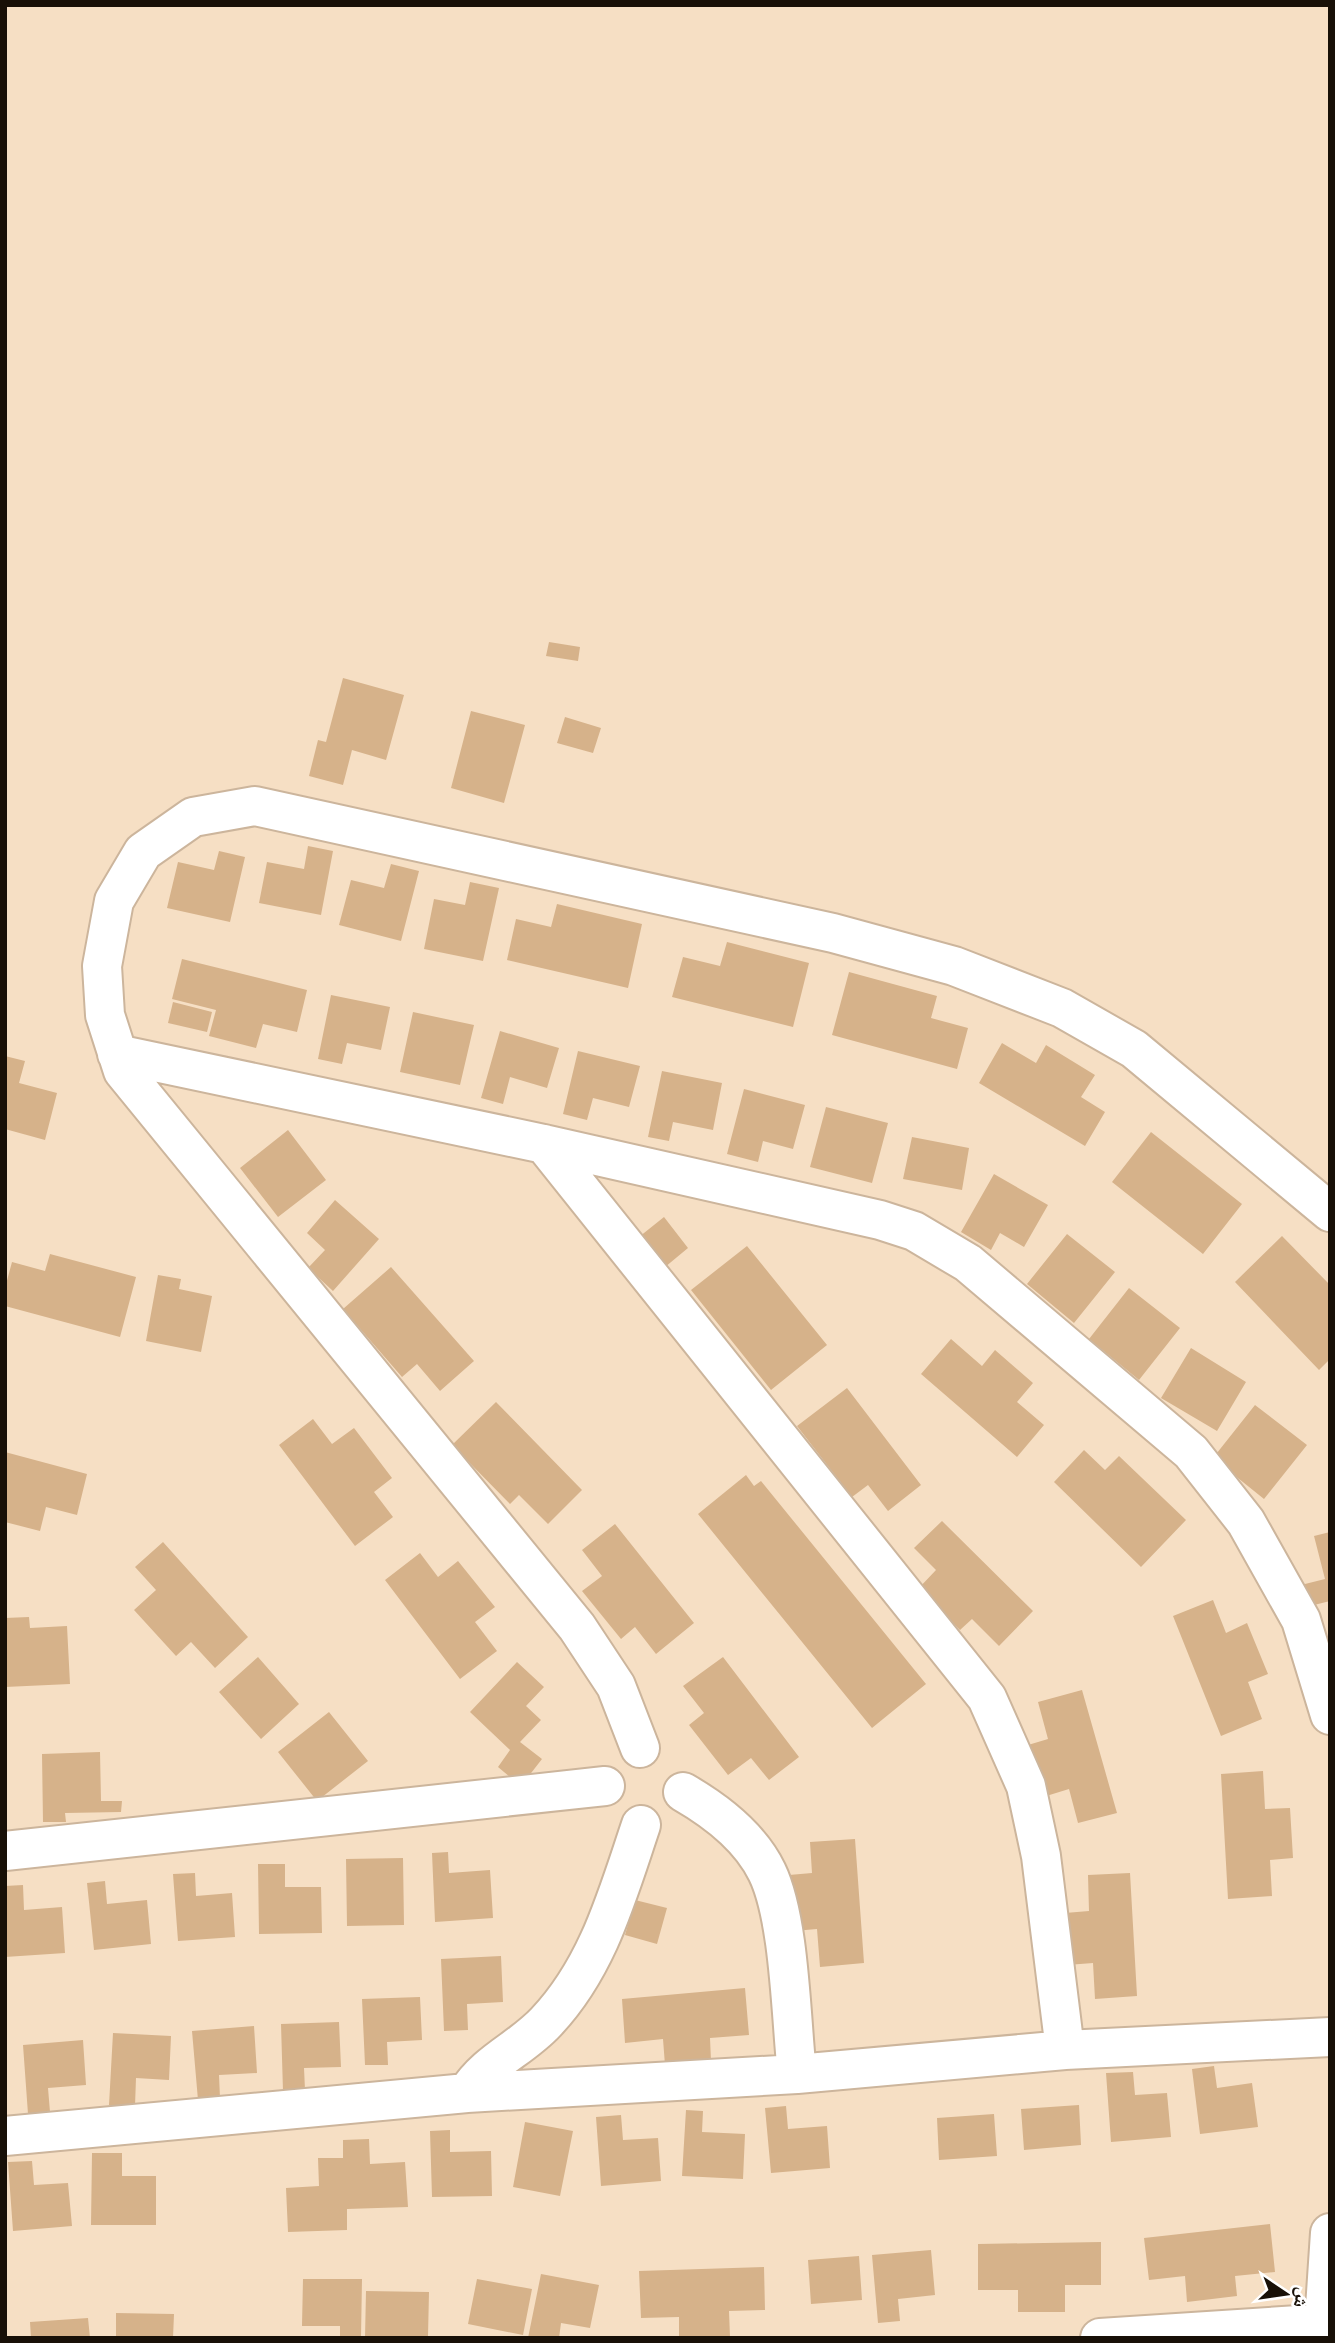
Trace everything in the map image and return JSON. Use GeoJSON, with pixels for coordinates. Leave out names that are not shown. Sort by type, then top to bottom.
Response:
{"type":"FeatureCollection","features":[{"type":"Feature","properties":{"kind":"street"},"geometry":{"type":"LineString","coordinates":[[640,1748],[615,1686],[577,1627],[123,1071],[105,1015],[102,966],[114,901],[143,852],[193,817],[255,806],[833,933],[966,970],[1062,1008],[1134,1049],[1330,1212]]}},
{"type":"Feature","properties":{"kind":"street"},"geometry":{"type":"LineString","coordinates":[[117,1054],[544,1144],[880,1220],[914,1231],[968,1263],[1191,1452],[1246,1522],[1301,1620],[1330,1715]]}},
{"type":"Feature","properties":{"kind":"street"},"geometry":{"type":"LineString","coordinates":[[544,1144],[987,1698],[1026,1786],[1041,1856],[1065,2050]]}},
{"type":"Feature","properties":{"kind":"street"},"geometry":{"type":"LineString","coordinates":[[640,1748],[663,1752],[672,1759],[679,1769],[683,1792],[680,1803],[664,1820],[641,1825],[620,1817],[612,1808],[605,1786],[612,1765],[620,1756],[640,1748]]}},
{"type":"Feature","properties":{"kind":"street"},"geometry":{"type":"LineString","coordinates":[[5,1851],[605,1786]]}},
{"type":"Feature","properties":{"kind":"street"},"geometry":{"type":"LineString","coordinates":[[683,1792],[710,1808],[735,1831],[753,1850],[767,1872],[781,1922],[797,2074]]}},
{"type":"Feature","properties":{"kind":"street"},"geometry":{"type":"LineString","coordinates":[[467,2093],[483,2070],[544,2025],[584,1976],[606,1924],[641,1825]]}},
{"type":"Feature","properties":{"kind":"street"},"geometry":{"type":"LineString","coordinates":[[5,2136],[467,2093],[797,2074],[1065,2050],[1330,2037]]}},
{"type":"Feature","properties":{"kind":"street"},"geometry":{"type":"LineString","coordinates":[[1100,2338],[1327,2323],[1330,2233]]}},
{"type":"Feature","properties":{"kind":"building"},"geometry":{"type":"Polygon","coordinates":[[[549,642],[580,647],[578,661],[546,656],[549,642]]]}},
{"type":"Feature","properties":{"kind":"building"},"geometry":{"type":"Polygon","coordinates":[[[343,678],[404,695],[386,760],[352,750],[343,785],[309,776],[318,740],[326,742],[343,678]]]}},
{"type":"Feature","properties":{"kind":"building"},"geometry":{"type":"Polygon","coordinates":[[[471,711],[525,725],[504,803],[451,788],[471,711]]]}},
{"type":"Feature","properties":{"kind":"building"},"geometry":{"type":"Polygon","coordinates":[[[565,717],[601,728],[593,753],[557,743],[565,717]]]}},
{"type":"Feature","properties":{"kind":"building"},"geometry":{"type":"Polygon","coordinates":[[[308,846],[333,851],[321,915],[259,903],[267,862],[304,869],[308,846]]]}},
{"type":"Feature","properties":{"kind":"building"},"geometry":{"type":"Polygon","coordinates":[[[219,851],[245,857],[230,922],[167,908],[178,862],[214,870],[219,851]]]}},
{"type":"Feature","properties":{"kind":"building"},"geometry":{"type":"Polygon","coordinates":[[[391,864],[419,871],[401,941],[339,925],[351,880],[384,888],[391,864]]]}},
{"type":"Feature","properties":{"kind":"building"},"geometry":{"type":"Polygon","coordinates":[[[470,882],[499,888],[483,961],[424,949],[434,899],[465,905],[470,882]]]}},
{"type":"Feature","properties":{"kind":"building"},"geometry":{"type":"Polygon","coordinates":[[[557,904],[642,924],[628,988],[507,960],[516,919],[551,927],[557,904]]]}},
{"type":"Feature","properties":{"kind":"building"},"geometry":{"type":"Polygon","coordinates":[[[727,942],[809,963],[793,1027],[672,997],[683,957],[720,966],[727,942]]]}},
{"type":"Feature","properties":{"kind":"building"},"geometry":{"type":"Polygon","coordinates":[[[182,959],[307,990],[297,1032],[263,1024],[256,1048],[209,1036],[216,1010],[172,999],[182,959]]]}},
{"type":"Feature","properties":{"kind":"building"},"geometry":{"type":"Polygon","coordinates":[[[849,972],[937,996],[931,1018],[968,1028],[957,1069],[832,1035],[849,972]]]}},
{"type":"Feature","properties":{"kind":"building"},"geometry":{"type":"Polygon","coordinates":[[[331,995],[390,1007],[381,1050],[347,1043],[342,1064],[318,1059],[331,995]]]}},
{"type":"Feature","properties":{"kind":"building"},"geometry":{"type":"Polygon","coordinates":[[[173,1002],[212,1012],[207,1032],[168,1023],[173,1002]]]}},
{"type":"Feature","properties":{"kind":"building"},"geometry":{"type":"Polygon","coordinates":[[[413,1012],[474,1025],[460,1085],[400,1072],[413,1012]]]}},
{"type":"Feature","properties":{"kind":"building"},"geometry":{"type":"Polygon","coordinates":[[[500,1031],[559,1048],[547,1088],[510,1077],[503,1104],[481,1098],[500,1031]]]}},
{"type":"Feature","properties":{"kind":"building"},"geometry":{"type":"Polygon","coordinates":[[[1002,1043],[1036,1063],[1046,1045],[1095,1075],[1081,1097],[1105,1112],[1085,1146],[979,1083],[1002,1043]]]}},
{"type":"Feature","properties":{"kind":"building"},"geometry":{"type":"Polygon","coordinates":[[[578,1051],[640,1066],[629,1107],[593,1098],[587,1120],[563,1114],[578,1051]]]}},
{"type":"Feature","properties":{"kind":"building"},"geometry":{"type":"Polygon","coordinates":[[[5,1056],[25,1061],[19,1083],[57,1093],[45,1140],[5,1129],[5,1056]]]}},
{"type":"Feature","properties":{"kind":"building"},"geometry":{"type":"Polygon","coordinates":[[[662,1071],[722,1083],[713,1130],[673,1122],[669,1141],[648,1137],[662,1071]]]}},
{"type":"Feature","properties":{"kind":"building"},"geometry":{"type":"Polygon","coordinates":[[[744,1089],[805,1105],[793,1149],[763,1141],[758,1162],[727,1154],[744,1089]]]}},
{"type":"Feature","properties":{"kind":"building"},"geometry":{"type":"Polygon","coordinates":[[[826,1107],[888,1123],[872,1183],[810,1167],[826,1107]]]}},
{"type":"Feature","properties":{"kind":"building"},"geometry":{"type":"Polygon","coordinates":[[[288,1130],[326,1180],[278,1217],[240,1168],[288,1130]]]}},
{"type":"Feature","properties":{"kind":"building"},"geometry":{"type":"Polygon","coordinates":[[[1151,1132],[1242,1204],[1203,1254],[1112,1182],[1151,1132]]]}},
{"type":"Feature","properties":{"kind":"building"},"geometry":{"type":"Polygon","coordinates":[[[912,1137],[969,1148],[962,1190],[903,1179],[912,1137]]]}},
{"type":"Feature","properties":{"kind":"building"},"geometry":{"type":"Polygon","coordinates":[[[994,1174],[1048,1205],[1024,1247],[1000,1233],[991,1250],[961,1232],[994,1174]]]}},
{"type":"Feature","properties":{"kind":"building"},"geometry":{"type":"Polygon","coordinates":[[[335,1200],[379,1239],[333,1291],[308,1268],[325,1250],[307,1233],[335,1200]]]}},
{"type":"Feature","properties":{"kind":"building"},"geometry":{"type":"Polygon","coordinates":[[[664,1217],[688,1248],[659,1272],[634,1241],[664,1217]]]}},
{"type":"Feature","properties":{"kind":"building"},"geometry":{"type":"Polygon","coordinates":[[[1067,1234],[1115,1272],[1074,1323],[1027,1284],[1067,1234]]]}},
{"type":"Feature","properties":{"kind":"building"},"geometry":{"type":"Polygon","coordinates":[[[1282,1236],[1330,1285],[1330,1359],[1319,1370],[1235,1282],[1282,1236]]]}},
{"type":"Feature","properties":{"kind":"building"},"geometry":{"type":"Polygon","coordinates":[[[747,1246],[827,1345],[771,1390],[691,1290],[747,1246]]]}},
{"type":"Feature","properties":{"kind":"building"},"geometry":{"type":"Polygon","coordinates":[[[50,1254],[136,1277],[120,1337],[5,1306],[5,1288],[12,1262],[45,1271],[50,1254]]]}},
{"type":"Feature","properties":{"kind":"building"},"geometry":{"type":"Polygon","coordinates":[[[391,1267],[474,1361],[440,1391],[417,1364],[402,1377],[343,1309],[391,1267]]]}},
{"type":"Feature","properties":{"kind":"building"},"geometry":{"type":"Polygon","coordinates":[[[158,1275],[181,1279],[179,1289],[212,1296],[201,1352],[146,1341],[158,1275]]]}},
{"type":"Feature","properties":{"kind":"building"},"geometry":{"type":"Polygon","coordinates":[[[1129,1288],[1180,1328],[1139,1380],[1089,1339],[1129,1288]]]}},
{"type":"Feature","properties":{"kind":"building"},"geometry":{"type":"Polygon","coordinates":[[[951,1339],[982,1366],[995,1350],[1033,1383],[1017,1402],[1044,1425],[1017,1457],[921,1374],[951,1339]]]}},
{"type":"Feature","properties":{"kind":"building"},"geometry":{"type":"Polygon","coordinates":[[[1191,1348],[1246,1382],[1217,1431],[1161,1398],[1191,1348]]]}},
{"type":"Feature","properties":{"kind":"building"},"geometry":{"type":"Polygon","coordinates":[[[847,1388],[921,1485],[888,1511],[868,1485],[852,1497],[797,1426],[847,1388]]]}},
{"type":"Feature","properties":{"kind":"building"},"geometry":{"type":"Polygon","coordinates":[[[496,1402],[582,1490],[548,1524],[519,1495],[510,1504],[452,1445],[496,1402]]]}},
{"type":"Feature","properties":{"kind":"building"},"geometry":{"type":"Polygon","coordinates":[[[1255,1405],[1307,1445],[1264,1499],[1213,1458],[1255,1405]]]}},
{"type":"Feature","properties":{"kind":"building"},"geometry":{"type":"Polygon","coordinates":[[[313,1419],[332,1444],[354,1428],[392,1478],[374,1492],[393,1517],[355,1546],[279,1445],[313,1419]]]}},
{"type":"Feature","properties":{"kind":"building"},"geometry":{"type":"Polygon","coordinates":[[[1084,1450],[1105,1470],[1119,1456],[1186,1520],[1141,1567],[1054,1482],[1084,1450]]]}},
{"type":"Feature","properties":{"kind":"building"},"geometry":{"type":"Polygon","coordinates":[[[5,1452],[87,1474],[77,1515],[46,1507],[40,1531],[5,1522],[5,1452]]]}},
{"type":"Feature","properties":{"kind":"building"},"geometry":{"type":"Polygon","coordinates":[[[746,1475],[754,1486],[761,1481],[926,1684],[872,1728],[698,1514],[746,1475]]]}},
{"type":"Feature","properties":{"kind":"building"},"geometry":{"type":"Polygon","coordinates":[[[942,1521],[1033,1611],[999,1646],[972,1619],[960,1630],[918,1589],[936,1570],[914,1548],[942,1521]]]}},
{"type":"Feature","properties":{"kind":"building"},"geometry":{"type":"Polygon","coordinates":[[[615,1524],[694,1623],[656,1654],[635,1627],[621,1639],[582,1591],[602,1576],[582,1550],[615,1524]]]}},
{"type":"Feature","properties":{"kind":"building"},"geometry":{"type":"Polygon","coordinates":[[[1330,1532],[1330,1601],[1306,1607],[1301,1585],[1325,1579],[1314,1536],[1330,1532]]]}},
{"type":"Feature","properties":{"kind":"building"},"geometry":{"type":"Polygon","coordinates":[[[163,1542],[248,1637],[215,1668],[191,1642],[176,1656],[134,1610],[156,1590],[135,1567],[163,1542]]]}},
{"type":"Feature","properties":{"kind":"building"},"geometry":{"type":"Polygon","coordinates":[[[420,1553],[438,1577],[458,1561],[495,1607],[475,1622],[497,1651],[460,1679],[385,1580],[420,1553]]]}},
{"type":"Feature","properties":{"kind":"building"},"geometry":{"type":"Polygon","coordinates":[[[1213,1600],[1226,1633],[1247,1623],[1268,1674],[1248,1682],[1262,1719],[1221,1736],[1173,1616],[1213,1600]]]}},
{"type":"Feature","properties":{"kind":"building"},"geometry":{"type":"Polygon","coordinates":[[[29,1617],[30,1628],[67,1626],[70,1684],[5,1687],[5,1618],[29,1617]]]}},
{"type":"Feature","properties":{"kind":"building"},"geometry":{"type":"Polygon","coordinates":[[[258,1657],[299,1704],[261,1739],[219,1692],[258,1657]]]}},
{"type":"Feature","properties":{"kind":"building"},"geometry":{"type":"Polygon","coordinates":[[[723,1657],[799,1757],[769,1780],[751,1758],[728,1775],[689,1725],[704,1713],[683,1686],[723,1657]]]}},
{"type":"Feature","properties":{"kind":"building"},"geometry":{"type":"Polygon","coordinates":[[[517,1662],[544,1687],[526,1706],[541,1720],[520,1742],[542,1759],[521,1786],[498,1767],[510,1750],[470,1712],[517,1662]]]}},
{"type":"Feature","properties":{"kind":"building"},"geometry":{"type":"Polygon","coordinates":[[[1082,1690],[1117,1813],[1078,1823],[1069,1789],[1043,1797],[1028,1745],[1048,1739],[1038,1702],[1082,1690]]]}},
{"type":"Feature","properties":{"kind":"building"},"geometry":{"type":"Polygon","coordinates":[[[329,1712],[368,1761],[317,1801],[278,1752],[329,1712]]]}},
{"type":"Feature","properties":{"kind":"building"},"geometry":{"type":"Polygon","coordinates":[[[100,1752],[101,1801],[122,1801],[121,1812],[65,1813],[66,1822],[43,1822],[42,1754],[100,1752]]]}},
{"type":"Feature","properties":{"kind":"building"},"geometry":{"type":"Polygon","coordinates":[[[1263,1771],[1265,1809],[1290,1808],[1293,1858],[1270,1860],[1272,1896],[1228,1899],[1221,1774],[1263,1771]]]}},
{"type":"Feature","properties":{"kind":"building"},"geometry":{"type":"Polygon","coordinates":[[[855,1839],[864,1963],[820,1967],[817,1929],[794,1931],[789,1875],[812,1873],[810,1842],[855,1839]]]}},
{"type":"Feature","properties":{"kind":"building"},"geometry":{"type":"Polygon","coordinates":[[[448,1852],[449,1873],[490,1870],[493,1918],[435,1922],[432,1853],[448,1852]]]}},
{"type":"Feature","properties":{"kind":"building"},"geometry":{"type":"Polygon","coordinates":[[[403,1858],[404,1925],[347,1926],[346,1859],[403,1858]]]}},
{"type":"Feature","properties":{"kind":"building"},"geometry":{"type":"Polygon","coordinates":[[[258,1864],[285,1864],[285,1887],[321,1887],[322,1933],[259,1934],[258,1864]]]}},
{"type":"Feature","properties":{"kind":"building"},"geometry":{"type":"Polygon","coordinates":[[[195,1873],[196,1896],[232,1893],[235,1937],[178,1941],[173,1874],[195,1873]]]}},
{"type":"Feature","properties":{"kind":"building"},"geometry":{"type":"Polygon","coordinates":[[[1130,1873],[1137,1996],[1095,1999],[1093,1963],[1067,1965],[1065,1913],[1089,1911],[1088,1875],[1130,1873]]]}},
{"type":"Feature","properties":{"kind":"building"},"geometry":{"type":"Polygon","coordinates":[[[105,1881],[107,1904],[147,1900],[151,1944],[94,1950],[87,1883],[105,1881]]]}},
{"type":"Feature","properties":{"kind":"building"},"geometry":{"type":"Polygon","coordinates":[[[23,1885],[24,1910],[62,1907],[65,1953],[5,1957],[5,1886],[23,1885]]]}},
{"type":"Feature","properties":{"kind":"building"},"geometry":{"type":"Polygon","coordinates":[[[635,1900],[667,1908],[657,1944],[625,1935],[635,1900]]]}},
{"type":"Feature","properties":{"kind":"building"},"geometry":{"type":"Polygon","coordinates":[[[501,1956],[503,2002],[467,2004],[468,2030],[444,2031],[441,1959],[501,1956]]]}},
{"type":"Feature","properties":{"kind":"building"},"geometry":{"type":"Polygon","coordinates":[[[745,1988],[749,2035],[710,2038],[711,2061],[665,2065],[663,2039],[625,2043],[622,1999],[745,1988]]]}},
{"type":"Feature","properties":{"kind":"building"},"geometry":{"type":"Polygon","coordinates":[[[420,1997],[422,2040],[387,2042],[388,2065],[365,2065],[362,1999],[420,1997]]]}},
{"type":"Feature","properties":{"kind":"building"},"geometry":{"type":"Polygon","coordinates":[[[339,2022],[341,2067],[304,2068],[305,2090],[283,2091],[281,2024],[339,2022]]]}},
{"type":"Feature","properties":{"kind":"building"},"geometry":{"type":"Polygon","coordinates":[[[254,2026],[257,2073],[219,2075],[220,2098],[198,2100],[192,2031],[254,2026]]]}},
{"type":"Feature","properties":{"kind":"building"},"geometry":{"type":"Polygon","coordinates":[[[113,2033],[171,2036],[169,2080],[136,2078],[135,2106],[109,2105],[113,2033]]]}},
{"type":"Feature","properties":{"kind":"building"},"geometry":{"type":"Polygon","coordinates":[[[83,2040],[86,2085],[48,2088],[50,2112],[28,2114],[23,2045],[83,2040]]]}},
{"type":"Feature","properties":{"kind":"building"},"geometry":{"type":"Polygon","coordinates":[[[1214,2066],[1217,2088],[1252,2083],[1258,2127],[1200,2134],[1192,2069],[1214,2066]]]}},
{"type":"Feature","properties":{"kind":"building"},"geometry":{"type":"Polygon","coordinates":[[[1133,2072],[1135,2095],[1167,2093],[1171,2137],[1111,2142],[1106,2073],[1133,2072]]]}},
{"type":"Feature","properties":{"kind":"building"},"geometry":{"type":"Polygon","coordinates":[[[1079,2105],[1081,2145],[1024,2150],[1021,2109],[1079,2105]]]}},
{"type":"Feature","properties":{"kind":"building"},"geometry":{"type":"Polygon","coordinates":[[[786,2106],[788,2129],[827,2126],[830,2168],[771,2173],[765,2108],[786,2106]]]}},
{"type":"Feature","properties":{"kind":"building"},"geometry":{"type":"Polygon","coordinates":[[[686,2110],[703,2111],[702,2132],[745,2134],[743,2179],[682,2176],[686,2110]]]}},
{"type":"Feature","properties":{"kind":"building"},"geometry":{"type":"Polygon","coordinates":[[[994,2114],[997,2156],[939,2160],[937,2118],[994,2114]]]}},
{"type":"Feature","properties":{"kind":"building"},"geometry":{"type":"Polygon","coordinates":[[[621,2115],[623,2140],[658,2138],[661,2181],[601,2186],[596,2117],[621,2115]]]}},
{"type":"Feature","properties":{"kind":"building"},"geometry":{"type":"Polygon","coordinates":[[[525,2122],[573,2131],[560,2196],[513,2187],[525,2122]]]}},
{"type":"Feature","properties":{"kind":"building"},"geometry":{"type":"Polygon","coordinates":[[[450,2130],[450,2152],[491,2151],[492,2196],[432,2197],[430,2131],[450,2130]]]}},
{"type":"Feature","properties":{"kind":"building"},"geometry":{"type":"Polygon","coordinates":[[[369,2139],[370,2164],[405,2162],[408,2207],[347,2209],[347,2230],[288,2232],[286,2188],[319,2186],[318,2158],[343,2158],[343,2140],[369,2139]]]}},
{"type":"Feature","properties":{"kind":"building"},"geometry":{"type":"Polygon","coordinates":[[[92,2153],[122,2153],[122,2176],[156,2176],[156,2225],[91,2225],[92,2153]]]}},
{"type":"Feature","properties":{"kind":"building"},"geometry":{"type":"Polygon","coordinates":[[[32,2161],[34,2185],[68,2183],[72,2226],[13,2231],[8,2162],[32,2161]]]}},
{"type":"Feature","properties":{"kind":"building"},"geometry":{"type":"Polygon","coordinates":[[[1270,2224],[1275,2272],[1235,2276],[1237,2296],[1187,2302],[1185,2276],[1149,2280],[1144,2238],[1270,2224]]]}},
{"type":"Feature","properties":{"kind":"building"},"geometry":{"type":"Polygon","coordinates":[[[1101,2242],[1101,2285],[1065,2285],[1065,2312],[1018,2312],[1018,2290],[978,2290],[978,2244],[1101,2242]]]}},
{"type":"Feature","properties":{"kind":"building"},"geometry":{"type":"Polygon","coordinates":[[[931,2250],[935,2295],[898,2299],[900,2321],[878,2323],[872,2255],[931,2250]]]}},
{"type":"Feature","properties":{"kind":"building"},"geometry":{"type":"Polygon","coordinates":[[[859,2256],[862,2300],[811,2304],[808,2260],[859,2256]]]}},
{"type":"Feature","properties":{"kind":"building"},"geometry":{"type":"Polygon","coordinates":[[[764,2267],[765,2310],[729,2311],[730,2337],[679,2338],[679,2317],[641,2318],[639,2271],[764,2267]]]}},
{"type":"Feature","properties":{"kind":"building"},"geometry":{"type":"Polygon","coordinates":[[[541,2274],[599,2285],[590,2328],[561,2323],[559,2338],[528,2338],[541,2274]]]}},
{"type":"Feature","properties":{"kind":"building"},"geometry":{"type":"Polygon","coordinates":[[[303,2279],[362,2279],[361,2338],[340,2338],[340,2326],[302,2326],[303,2279]]]}},
{"type":"Feature","properties":{"kind":"building"},"geometry":{"type":"Polygon","coordinates":[[[477,2279],[532,2289],[523,2335],[468,2324],[477,2279]]]}},
{"type":"Feature","properties":{"kind":"building"},"geometry":{"type":"Polygon","coordinates":[[[366,2291],[429,2292],[428,2336],[365,2338],[366,2291]]]}},
{"type":"Feature","properties":{"kind":"building"},"geometry":{"type":"Polygon","coordinates":[[[116,2313],[174,2314],[173,2338],[116,2338],[116,2313]]]}},
{"type":"Feature","properties":{"kind":"building"},"geometry":{"type":"Polygon","coordinates":[[[88,2318],[90,2338],[31,2338],[30,2322],[88,2318]]]}}]}
